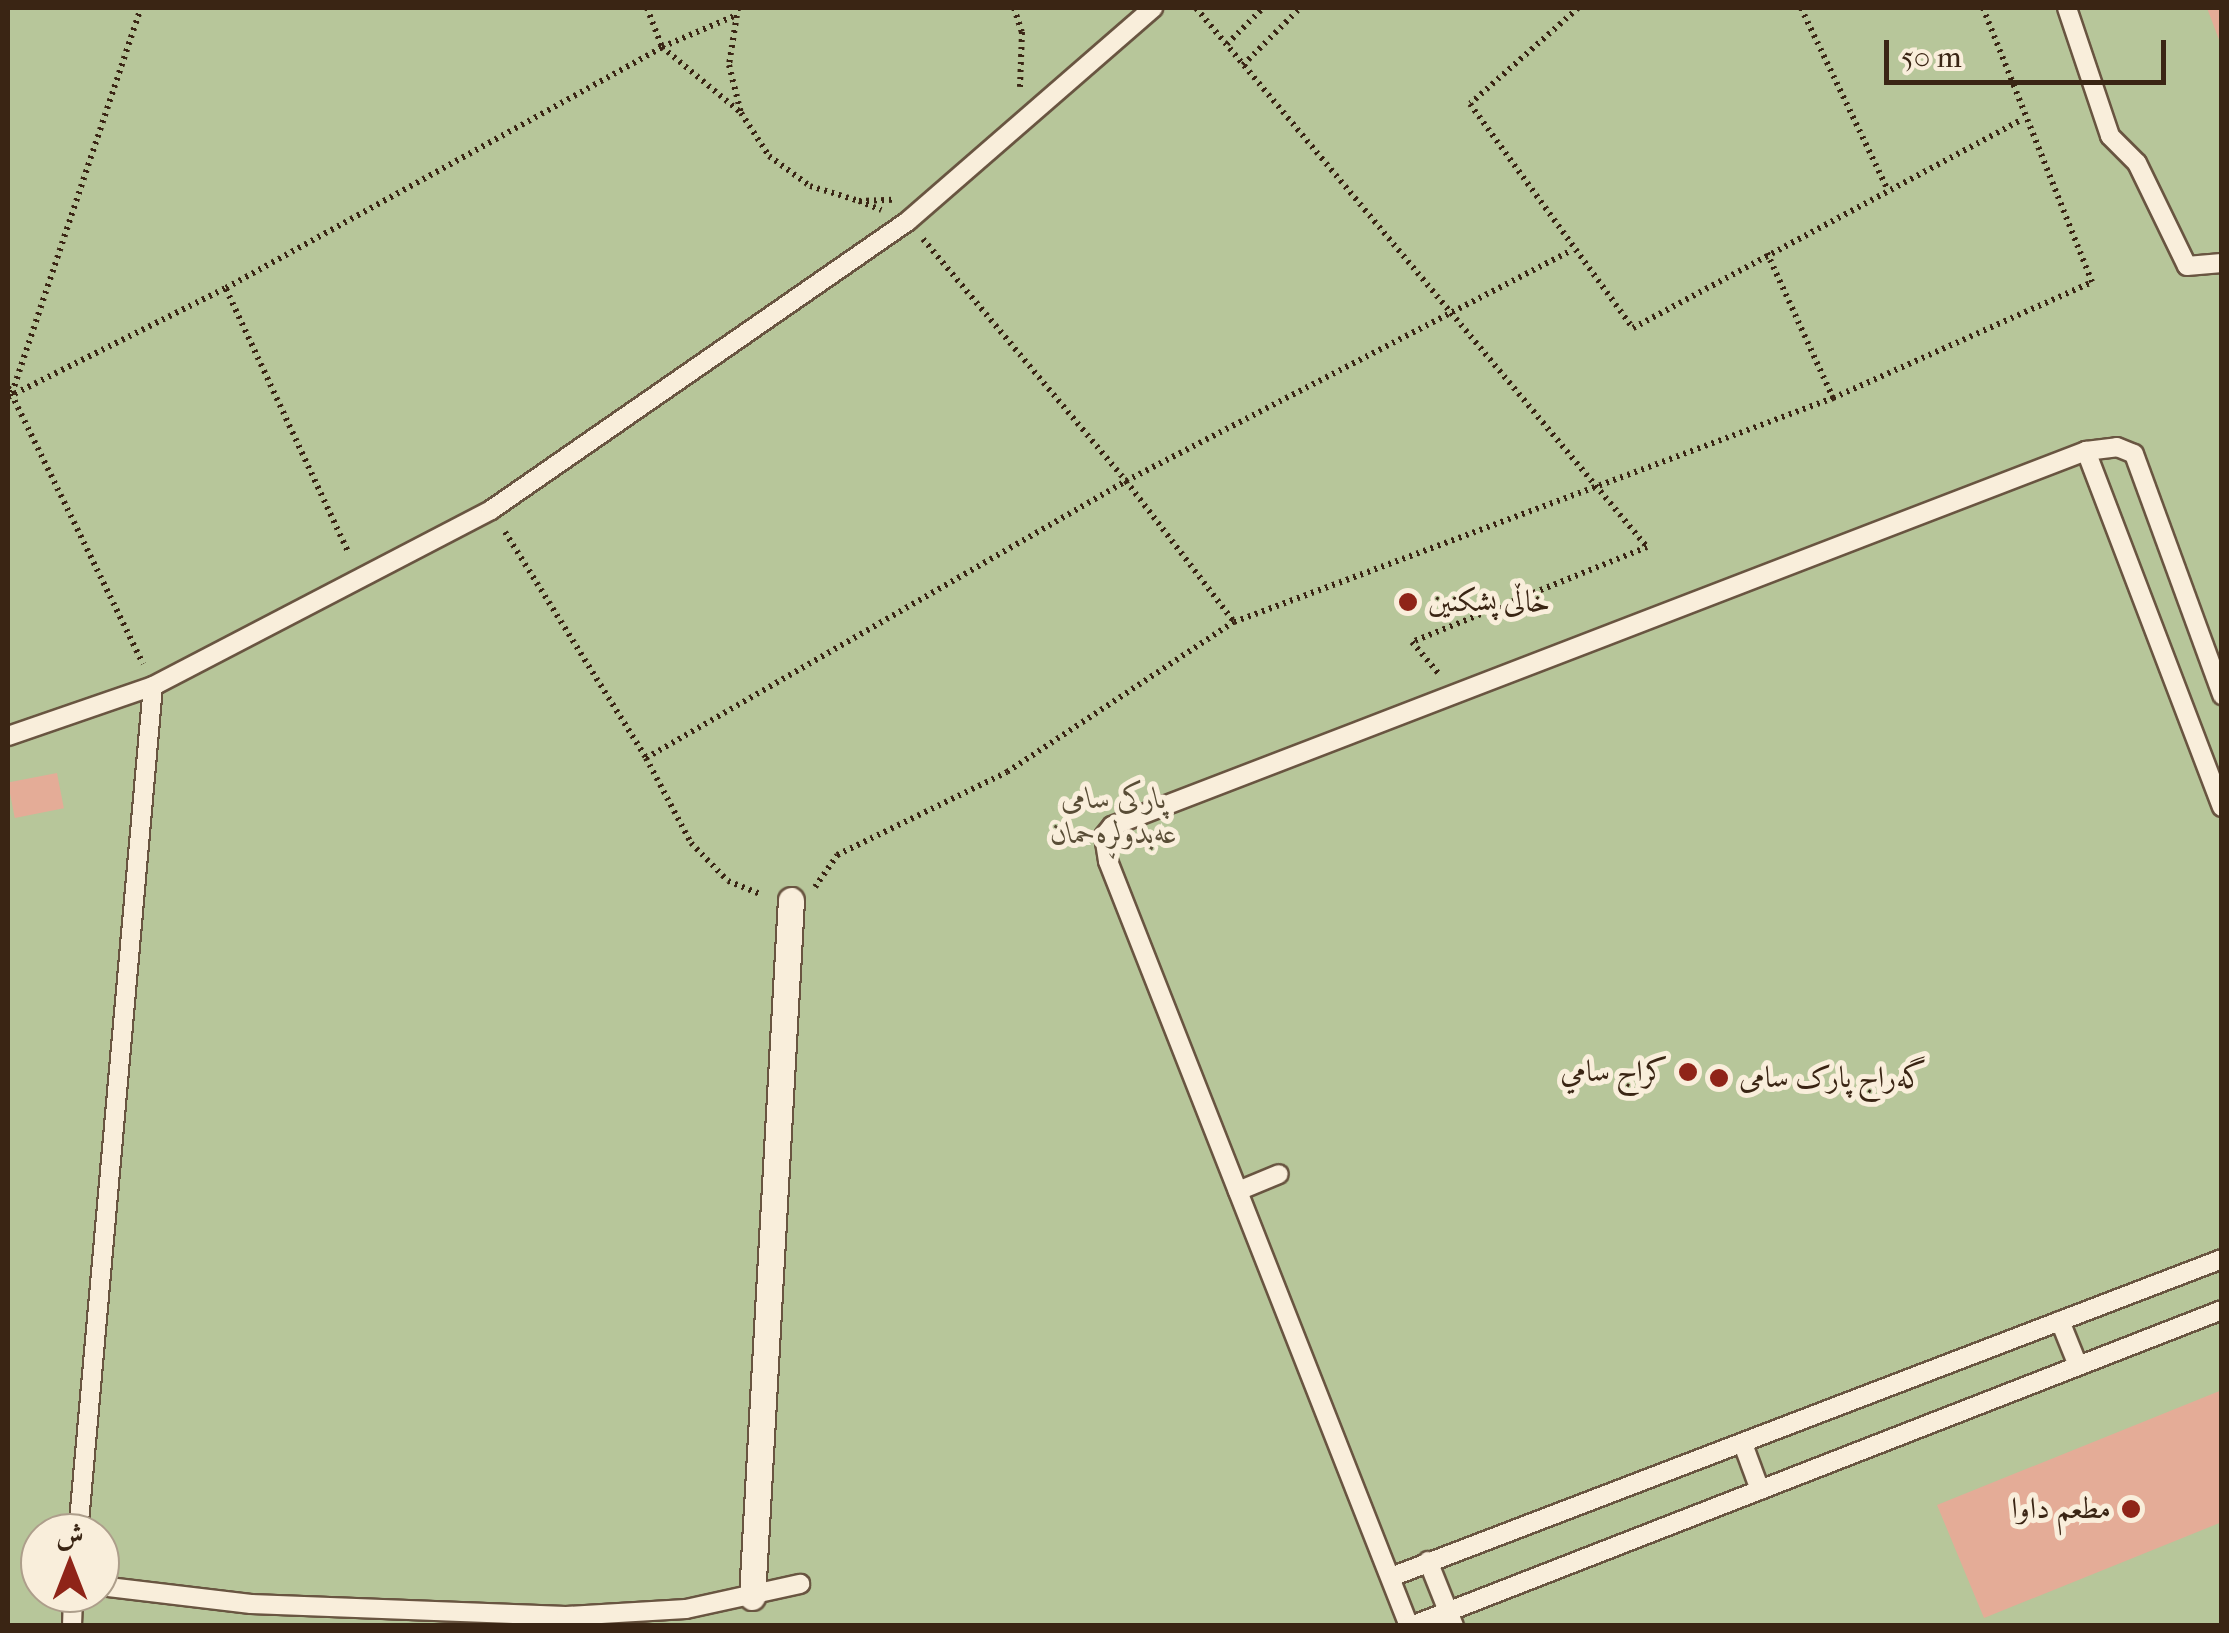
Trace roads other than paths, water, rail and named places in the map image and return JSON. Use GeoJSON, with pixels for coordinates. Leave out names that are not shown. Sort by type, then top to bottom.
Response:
{"type":"FeatureCollection","features":[{"type":"Feature","properties":{"kind":"street"},"geometry":{"type":"LineString","coordinates":[[752,1597],[792,900]]}},
{"type":"Feature","properties":{"kind":"lane"},"geometry":{"type":"LineString","coordinates":[[8,736],[154,686],[358,574],[491,510],[908,221],[1153,8]]}},
{"type":"Feature","properties":{"kind":"lane"},"geometry":{"type":"LineString","coordinates":[[2068,8],[2110,136],[2137,162],[2187,266],[2222,264]]}},
{"type":"Feature","properties":{"kind":"lane"},"geometry":{"type":"LineString","coordinates":[[2222,694],[2134,454],[2117,447],[2086,451],[1112,826],[1104,848],[1410,1626],[1451,1619],[1760,1490],[2077,1363],[2222,1310]]}},
{"type":"Feature","properties":{"kind":"lane"},"geometry":{"type":"LineString","coordinates":[[2086,451],[2222,807]]}},
{"type":"Feature","properties":{"kind":"lane"},"geometry":{"type":"LineString","coordinates":[[80,1513],[154,686]]}},
{"type":"Feature","properties":{"kind":"lane"},"geometry":{"type":"LineString","coordinates":[[1238,1191],[1280,1174]]}},
{"type":"Feature","properties":{"kind":"lane"},"geometry":{"type":"LineString","coordinates":[[1390,1577],[2222,1259]]}},
{"type":"Feature","properties":{"kind":"lane"},"geometry":{"type":"LineString","coordinates":[[2060,1322],[2077,1363]]}},
{"type":"Feature","properties":{"kind":"lane"},"geometry":{"type":"LineString","coordinates":[[1742,1444],[1760,1490]]}},
{"type":"Feature","properties":{"kind":"lane"},"geometry":{"type":"LineString","coordinates":[[1428,1561],[1451,1619]]}},
{"type":"Feature","properties":{"kind":"lane"},"geometry":{"type":"LineString","coordinates":[[120,1588],[251,1604],[451,1616],[686,1609],[800,1584]]}},
{"type":"Feature","properties":{"kind":"place","name":"خاڵی پشکنین"},"geometry":{"type":"Point","coordinates":[1408,602]}},
{"type":"Feature","properties":{"kind":"place","name":"کراج سامي"},"geometry":{"type":"Point","coordinates":[1688,1072]}},
{"type":"Feature","properties":{"kind":"place","name":"گەراج پارک سامی"},"geometry":{"type":"Point","coordinates":[1719,1078]}},
{"type":"Feature","properties":{"kind":"place","name":"مطعم داوا"},"geometry":{"type":"Point","coordinates":[2131,1509]}},
{"type":"Feature","properties":{"kind":"park label","name":"پارکی سامی عەبدولڕەحمان"},"geometry":{"type":"Point","coordinates":[1114,816]}}]}
